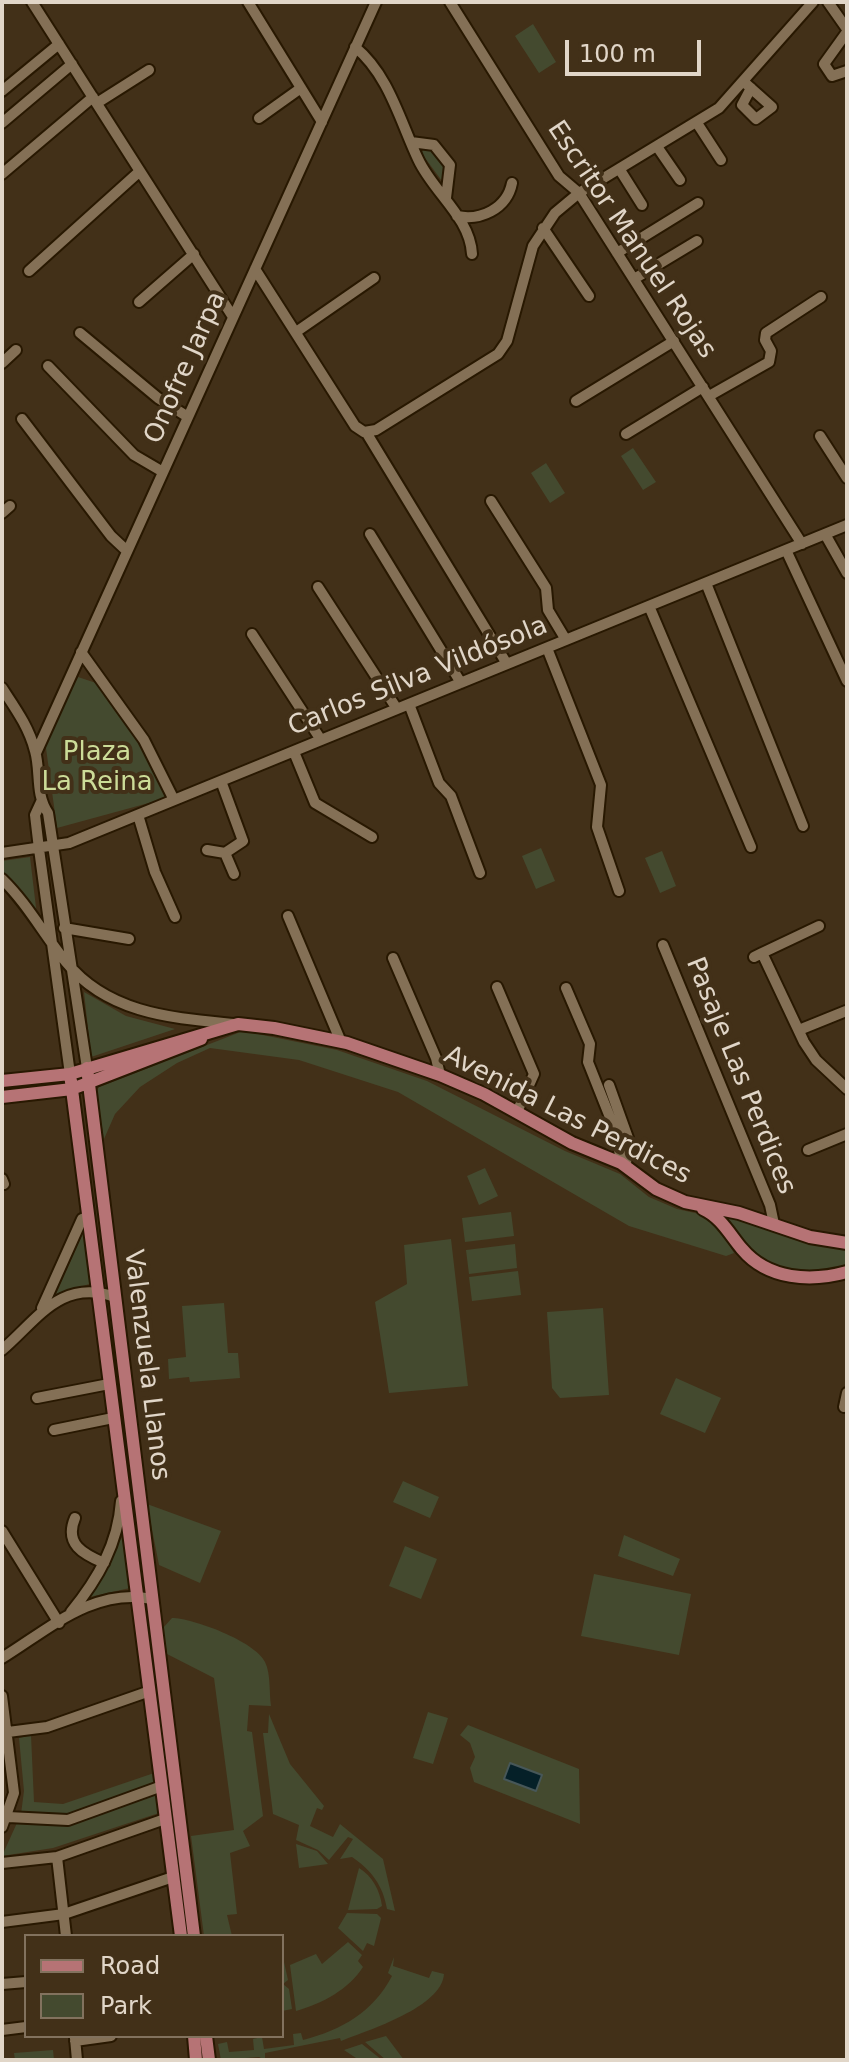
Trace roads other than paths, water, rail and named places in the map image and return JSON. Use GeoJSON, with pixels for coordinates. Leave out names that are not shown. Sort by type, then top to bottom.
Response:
{"type":"FeatureCollection","features":[{"type":"Feature","properties":{"kind":"main road","name":"Avenida Las Perdices"},"geometry":{"type":"LineString","coordinates":[[238,1024],[341,1042],[440,1075],[517,1112],[558,1136],[623,1164],[656,1189],[685,1202],[739,1213],[810,1237],[847,1243]]}},
{"type":"Feature","properties":{"kind":"main road"},"geometry":{"type":"LineString","coordinates":[[2,1081],[70,1074],[238,1024]]}},
{"type":"Feature","properties":{"kind":"main road"},"geometry":{"type":"LineString","coordinates":[[2,1097],[72,1089],[238,1024]]}},
{"type":"Feature","properties":{"kind":"main road","name":"Valenzuela Llanos"},"geometry":{"type":"LineString","coordinates":[[87,1068],[194,1934]]}},
{"type":"Feature","properties":{"kind":"main road","name":"Valenzuela Llanos"},"geometry":{"type":"LineString","coordinates":[[70,1074],[181,1934]]}},
{"type":"Feature","properties":{"kind":"main road"},"geometry":{"type":"LineString","coordinates":[[685,1202],[710,1212],[747,1255],[773,1271],[806,1278],[847,1272]]}},
{"type":"Feature","properties":{"kind":"main road"},"geometry":{"type":"LineString","coordinates":[[725,1227],[725,1221],[739,1213]]}},
{"type":"Feature","properties":{"kind":"main road"},"geometry":{"type":"LineString","coordinates":[[194,2038],[196,2060]]}},
{"type":"Feature","properties":{"kind":"main road"},"geometry":{"type":"LineString","coordinates":[[206,2038],[209,2060]]}},
{"type":"Feature","properties":{"kind":"street"},"geometry":{"type":"LineString","coordinates":[[32,2],[233,317]]}},
{"type":"Feature","properties":{"kind":"street"},"geometry":{"type":"LineString","coordinates":[[248,2],[322,122]]}},
{"type":"Feature","properties":{"kind":"street","name":"Onofre Jarpa"},"geometry":{"type":"LineString","coordinates":[[36,753],[376,2]]}},
{"type":"Feature","properties":{"kind":"street","name":"Escritor Manuel Rojas"},"geometry":{"type":"LineString","coordinates":[[450,2],[559,176],[579,193],[802,544]]}},
{"type":"Feature","properties":{"kind":"street"},"geometry":{"type":"LineString","coordinates":[[365,432],[397,418],[502,350],[533,246],[543,228],[565,203],[719,108],[747,85],[798,6],[813,2]]}},
{"type":"Feature","properties":{"kind":"street"},"geometry":{"type":"LineString","coordinates":[[828,2],[847,30],[824,64],[835,77],[847,71]]}},
{"type":"Feature","properties":{"kind":"street"},"geometry":{"type":"LineString","coordinates":[[2,91],[59,44]]}},
{"type":"Feature","properties":{"kind":"street"},"geometry":{"type":"LineString","coordinates":[[355,47],[382,76],[431,183],[446,198],[469,236],[472,254]]}},
{"type":"Feature","properties":{"kind":"street"},"geometry":{"type":"LineString","coordinates":[[2,123],[72,64]]}},
{"type":"Feature","properties":{"kind":"street"},"geometry":{"type":"LineString","coordinates":[[2,174],[95,100],[149,70]]}},
{"type":"Feature","properties":{"kind":"street"},"geometry":{"type":"LineString","coordinates":[[259,118],[301,88]]}},
{"type":"Feature","properties":{"kind":"street"},"geometry":{"type":"LineString","coordinates":[[697,123],[721,160]]}},
{"type":"Feature","properties":{"kind":"street"},"geometry":{"type":"LineString","coordinates":[[411,142],[434,145],[450,165],[446,198]]}},
{"type":"Feature","properties":{"kind":"street"},"geometry":{"type":"LineString","coordinates":[[658,148],[680,180]]}},
{"type":"Feature","properties":{"kind":"street"},"geometry":{"type":"LineString","coordinates":[[620,170],[642,205]]}},
{"type":"Feature","properties":{"kind":"street"},"geometry":{"type":"LineString","coordinates":[[29,271],[140,171]]}},
{"type":"Feature","properties":{"kind":"street"},"geometry":{"type":"LineString","coordinates":[[469,236],[474,219],[503,201],[512,183]]}},
{"type":"Feature","properties":{"kind":"street"},"geometry":{"type":"LineString","coordinates":[[617,253],[698,203]]}},
{"type":"Feature","properties":{"kind":"street"},"geometry":{"type":"LineString","coordinates":[[457,216],[474,219]]}},
{"type":"Feature","properties":{"kind":"street"},"geometry":{"type":"LineString","coordinates":[[543,228],[589,296]]}},
{"type":"Feature","properties":{"kind":"street"},"geometry":{"type":"LineString","coordinates":[[634,279],[697,241]]}},
{"type":"Feature","properties":{"kind":"street"},"geometry":{"type":"LineString","coordinates":[[139,302],[194,254]]}},
{"type":"Feature","properties":{"kind":"street"},"geometry":{"type":"LineString","coordinates":[[255,269],[355,426],[365,432],[507,664]]}},
{"type":"Feature","properties":{"kind":"street"},"geometry":{"type":"LineString","coordinates":[[296,332],[374,278]]}},
{"type":"Feature","properties":{"kind":"street"},"geometry":{"type":"LineString","coordinates":[[626,434],[769,362],[771,351],[765,340],[766,333],[821,297]]}},
{"type":"Feature","properties":{"kind":"street"},"geometry":{"type":"LineString","coordinates":[[80,333],[158,398],[188,417]]}},
{"type":"Feature","properties":{"kind":"street"},"geometry":{"type":"LineString","coordinates":[[576,401],[674,341]]}},
{"type":"Feature","properties":{"kind":"street"},"geometry":{"type":"LineString","coordinates":[[2,363],[16,350]]}},
{"type":"Feature","properties":{"kind":"street"},"geometry":{"type":"LineString","coordinates":[[48,366],[134,455],[163,472]]}},
{"type":"Feature","properties":{"kind":"street"},"geometry":{"type":"LineString","coordinates":[[22,419],[111,536],[127,551]]}},
{"type":"Feature","properties":{"kind":"street"},"geometry":{"type":"LineString","coordinates":[[820,436],[847,478]]}},
{"type":"Feature","properties":{"kind":"street"},"geometry":{"type":"LineString","coordinates":[[491,501],[546,588],[548,610],[566,640]]}},
{"type":"Feature","properties":{"kind":"street","name":"Carlos Silva Vildósola"},"geometry":{"type":"LineString","coordinates":[[2,853],[53,847],[138,815],[847,525]]}},
{"type":"Feature","properties":{"kind":"street"},"geometry":{"type":"LineString","coordinates":[[370,534],[461,683]]}},
{"type":"Feature","properties":{"kind":"street"},"geometry":{"type":"LineString","coordinates":[[825,534],[847,573]]}},
{"type":"Feature","properties":{"kind":"street"},"geometry":{"type":"LineString","coordinates":[[786,550],[847,681]]}},
{"type":"Feature","properties":{"kind":"street"},"geometry":{"type":"LineString","coordinates":[[706,583],[803,826]]}},
{"type":"Feature","properties":{"kind":"street"},"geometry":{"type":"LineString","coordinates":[[318,587],[397,709]]}},
{"type":"Feature","properties":{"kind":"street"},"geometry":{"type":"LineString","coordinates":[[649,606],[751,847]]}},
{"type":"Feature","properties":{"kind":"street"},"geometry":{"type":"LineString","coordinates":[[252,634],[321,740]]}},
{"type":"Feature","properties":{"kind":"street"},"geometry":{"type":"LineString","coordinates":[[547,648],[601,785],[597,827],[619,891]]}},
{"type":"Feature","properties":{"kind":"street"},"geometry":{"type":"LineString","coordinates":[[81,652],[144,740],[174,800]]}},
{"type":"Feature","properties":{"kind":"street"},"geometry":{"type":"LineString","coordinates":[[2,688],[28,728],[36,753]]}},
{"type":"Feature","properties":{"kind":"street"},"geometry":{"type":"LineString","coordinates":[[409,704],[439,783],[451,796],[480,873]]}},
{"type":"Feature","properties":{"kind":"street"},"geometry":{"type":"LineString","coordinates":[[294,752],[315,803],[372,837]]}},
{"type":"Feature","properties":{"kind":"street","name":"Valenzuela Llanos"},"geometry":{"type":"LineString","coordinates":[[36,753],[41,802],[48,813],[87,1068]]}},
{"type":"Feature","properties":{"kind":"street"},"geometry":{"type":"LineString","coordinates":[[207,850],[225,853],[240,845],[244,837],[221,781]]}},
{"type":"Feature","properties":{"kind":"street","name":"Valenzuela Llanos"},"geometry":{"type":"LineString","coordinates":[[41,802],[35,815],[70,1074]]}},
{"type":"Feature","properties":{"kind":"street"},"geometry":{"type":"LineString","coordinates":[[138,815],[155,872],[175,917]]}},
{"type":"Feature","properties":{"kind":"street"},"geometry":{"type":"LineString","coordinates":[[225,853],[234,874]]}},
{"type":"Feature","properties":{"kind":"street"},"geometry":{"type":"LineString","coordinates":[[2,879],[52,944]]}},
{"type":"Feature","properties":{"kind":"street"},"geometry":{"type":"LineString","coordinates":[[288,916],[341,1042]]}},
{"type":"Feature","properties":{"kind":"street"},"geometry":{"type":"LineString","coordinates":[[819,926],[758,955],[816,1060],[847,1089]]}},
{"type":"Feature","properties":{"kind":"street"},"geometry":{"type":"LineString","coordinates":[[64,928],[129,939]]}},
{"type":"Feature","properties":{"kind":"street","name":"Avenida Las Perdices"},"geometry":{"type":"LineString","coordinates":[[52,944],[69,966],[110,998],[143,1012],[238,1024]]}},
{"type":"Feature","properties":{"kind":"street","name":"Pasaje Las Perdices"},"geometry":{"type":"LineString","coordinates":[[663,945],[770,1205],[774,1224]]}},
{"type":"Feature","properties":{"kind":"street"},"geometry":{"type":"LineString","coordinates":[[393,958],[436,1058],[440,1075]]}},
{"type":"Feature","properties":{"kind":"street"},"geometry":{"type":"LineString","coordinates":[[497,987],[534,1074],[517,1112]]}},
{"type":"Feature","properties":{"kind":"street"},"geometry":{"type":"LineString","coordinates":[[566,988],[590,1044],[588,1062],[617,1135],[623,1164]]}},
{"type":"Feature","properties":{"kind":"street"},"geometry":{"type":"LineString","coordinates":[[799,1030],[846,1011]]}},
{"type":"Feature","properties":{"kind":"street"},"geometry":{"type":"LineString","coordinates":[[609,1085],[628,1138],[623,1164]]}},
{"type":"Feature","properties":{"kind":"street","name":"Pasaje Las Perdices"},"geometry":{"type":"LineString","coordinates":[[808,1150],[847,1134]]}},
{"type":"Feature","properties":{"kind":"street"},"geometry":{"type":"LineString","coordinates":[[39,1313],[82,1219],[88,1217]]}},
{"type":"Feature","properties":{"kind":"street"},"geometry":{"type":"LineString","coordinates":[[2,1350],[39,1313],[62,1298],[97,1291],[115,1297]]}},
{"type":"Feature","properties":{"kind":"street"},"geometry":{"type":"LineString","coordinates":[[37,1398],[109,1384]]}},
{"type":"Feature","properties":{"kind":"street"},"geometry":{"type":"LineString","coordinates":[[844,1407],[847,1393]]}},
{"type":"Feature","properties":{"kind":"street"},"geometry":{"type":"LineString","coordinates":[[54,1430],[113,1418]]}},
{"type":"Feature","properties":{"kind":"street"},"geometry":{"type":"LineString","coordinates":[[63,1620],[104,1563],[120,1522],[121,1479]]}},
{"type":"Feature","properties":{"kind":"street"},"geometry":{"type":"LineString","coordinates":[[75,1518],[71,1531],[75,1545],[82,1553],[104,1563]]}},
{"type":"Feature","properties":{"kind":"street"},"geometry":{"type":"LineString","coordinates":[[2,1531],[63,1620]]}},
{"type":"Feature","properties":{"kind":"street"},"geometry":{"type":"LineString","coordinates":[[2,1658],[63,1620],[107,1598],[137,1596],[152,1599]]}},
{"type":"Feature","properties":{"kind":"street"},"geometry":{"type":"LineString","coordinates":[[8,1732],[47,1727],[150,1691]]}},
{"type":"Feature","properties":{"kind":"street"},"geometry":{"type":"LineString","coordinates":[[2,1696],[14,1793],[5,1822],[68,1820],[162,1786]]}},
{"type":"Feature","properties":{"kind":"street"},"geometry":{"type":"LineString","coordinates":[[2,1863],[57,1857],[165,1819]]}},
{"type":"Feature","properties":{"kind":"street"},"geometry":{"type":"LineString","coordinates":[[57,1857],[66,1934]]}},
{"type":"Feature","properties":{"kind":"street"},"geometry":{"type":"LineString","coordinates":[[2,1922],[64,1914],[173,1877]]}},
{"type":"Feature","properties":{"kind":"street"},"geometry":{"type":"LineString","coordinates":[[2,1984],[24,1982]]}},
{"type":"Feature","properties":{"kind":"street"},"geometry":{"type":"LineString","coordinates":[[2,2030],[24,2027]]}},
{"type":"Feature","properties":{"kind":"street"},"geometry":{"type":"LineString","coordinates":[[75,2039],[77,2060]]}},
{"type":"Feature","properties":{"kind":"water"},"geometry":{"type":"Polygon","coordinates":[[[510,1763],[542,1775],[536,1791],[504,1779],[510,1763]]]}},
{"type":"Feature","properties":{"kind":"park label","name":"Plaza La Reina"},"geometry":{"type":"Point","coordinates":[97,768]}}]}
